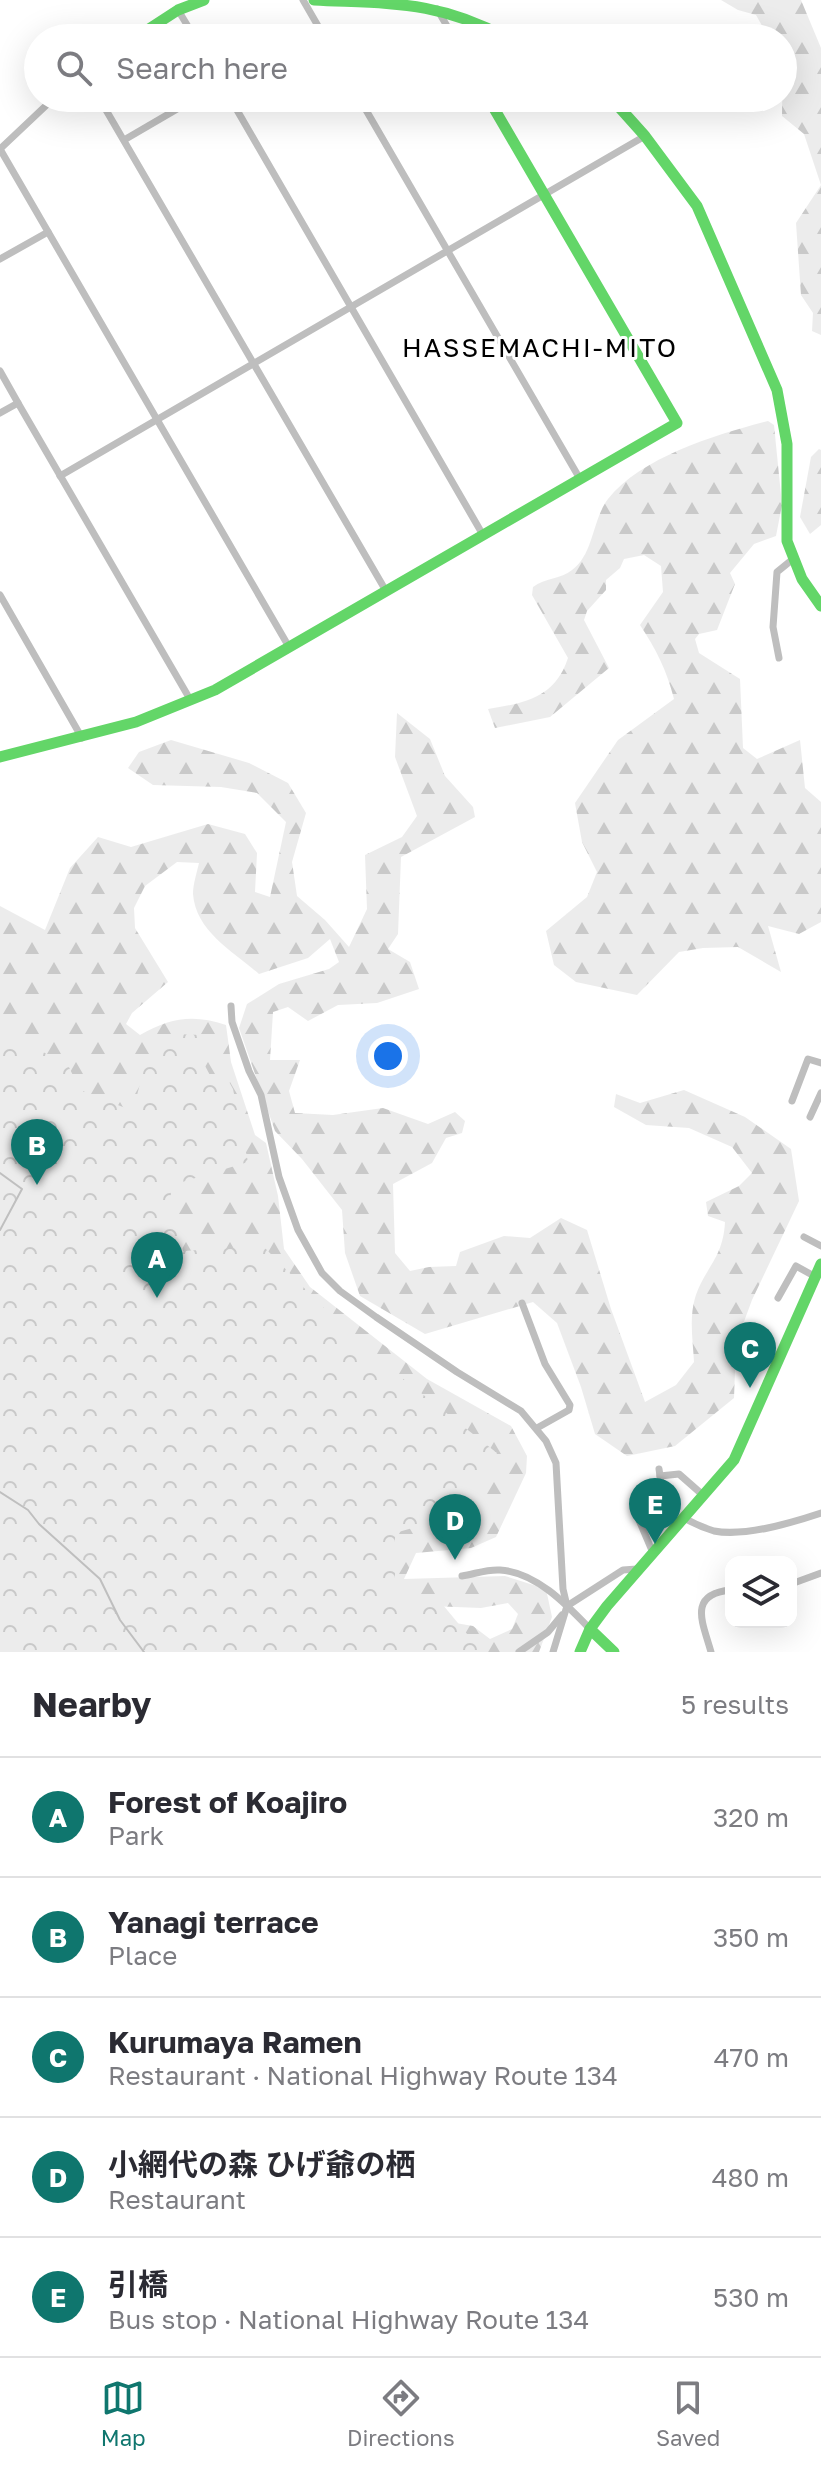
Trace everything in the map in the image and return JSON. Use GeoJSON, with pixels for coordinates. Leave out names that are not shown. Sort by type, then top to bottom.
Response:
{"type":"FeatureCollection","features":[{"type":"Feature","properties":{"kind":"main road"},"geometry":{"type":"LineString","coordinates":[[156,24],[178,10],[204,0]]}},
{"type":"Feature","properties":{"kind":"main road"},"geometry":{"type":"LineString","coordinates":[[314,0],[437,9],[479,24]]}},
{"type":"Feature","properties":{"kind":"main road"},"geometry":{"type":"LineString","coordinates":[[0,757],[151,719],[191,701],[677,423],[496,112]]}},
{"type":"Feature","properties":{"kind":"main road"},"geometry":{"type":"LineString","coordinates":[[624,112],[697,206],[777,390],[787,444],[787,541],[802,579],[821,606]]}},
{"type":"Feature","properties":{"kind":"main road"},"geometry":{"type":"LineString","coordinates":[[580,1652],[590,1629],[724,1473],[743,1443],[821,1264]]}},
{"type":"Feature","properties":{"kind":"main road"},"geometry":{"type":"LineString","coordinates":[[590,1629],[614,1652]]}},
{"type":"Feature","properties":{"kind":"street"},"geometry":{"type":"LineString","coordinates":[[303,0],[317,24]]}},
{"type":"Feature","properties":{"kind":"street"},"geometry":{"type":"LineString","coordinates":[[437,9],[446,24]]}},
{"type":"Feature","properties":{"kind":"street"},"geometry":{"type":"LineString","coordinates":[[178,10],[186,24]]}},
{"type":"Feature","properties":{"kind":"street"},"geometry":{"type":"LineString","coordinates":[[39,112],[0,149],[289,647]]}},
{"type":"Feature","properties":{"kind":"street"},"geometry":{"type":"LineString","coordinates":[[107,112],[386,591]]}},
{"type":"Feature","properties":{"kind":"street"},"geometry":{"type":"LineString","coordinates":[[124,140],[172,112]]}},
{"type":"Feature","properties":{"kind":"street"},"geometry":{"type":"LineString","coordinates":[[238,112],[483,535]]}},
{"type":"Feature","properties":{"kind":"street"},"geometry":{"type":"LineString","coordinates":[[367,112],[580,479]]}},
{"type":"Feature","properties":{"kind":"street"},"geometry":{"type":"LineString","coordinates":[[60,476],[645,136]]}},
{"type":"Feature","properties":{"kind":"street"},"geometry":{"type":"LineString","coordinates":[[0,259],[48,232]]}},
{"type":"Feature","properties":{"kind":"street"},"geometry":{"type":"LineString","coordinates":[[0,371],[191,701]]}},
{"type":"Feature","properties":{"kind":"street"},"geometry":{"type":"LineString","coordinates":[[0,413],[18,403]]}},
{"type":"Feature","properties":{"kind":"street"},"geometry":{"type":"LineString","coordinates":[[779,658],[773,627],[777,572],[793,559]]}},
{"type":"Feature","properties":{"kind":"street"},"geometry":{"type":"LineString","coordinates":[[0,595],[82,738]]}},
{"type":"Feature","properties":{"kind":"street"},"geometry":{"type":"LineString","coordinates":[[231,1006],[232,1022],[261,1095],[279,1177],[298,1230],[322,1273],[340,1291],[376,1317],[457,1372],[514,1405],[546,1441],[556,1463],[566,1608],[553,1652]]}},
{"type":"Feature","properties":{"kind":"street"},"geometry":{"type":"LineString","coordinates":[[792,1101],[808,1059],[821,1063]]}},
{"type":"Feature","properties":{"kind":"street"},"geometry":{"type":"LineString","coordinates":[[810,1117],[821,1093]]}},
{"type":"Feature","properties":{"kind":"street"},"geometry":{"type":"LineString","coordinates":[[804,1237],[821,1246]]}},
{"type":"Feature","properties":{"kind":"street"},"geometry":{"type":"LineString","coordinates":[[778,1298],[796,1266],[816,1277]]}},
{"type":"Feature","properties":{"kind":"street"},"geometry":{"type":"LineString","coordinates":[[522,1303],[545,1364],[570,1405],[569,1410],[537,1428]]}},
{"type":"Feature","properties":{"kind":"street"},"geometry":{"type":"LineString","coordinates":[[660,1476],[679,1474],[704,1496]]}},
{"type":"Feature","properties":{"kind":"street"},"geometry":{"type":"LineString","coordinates":[[636,1513],[653,1553]]}},
{"type":"Feature","properties":{"kind":"street"},"geometry":{"type":"LineString","coordinates":[[684,1518],[711,1530],[731,1533],[821,1513]]}},
{"type":"Feature","properties":{"kind":"street"},"geometry":{"type":"LineString","coordinates":[[519,1652],[548,1632],[566,1608],[623,1570],[639,1569]]}},
{"type":"Feature","properties":{"kind":"street"},"geometry":{"type":"LineString","coordinates":[[462,1576],[481,1571],[513,1571],[536,1582],[590,1629]]}},
{"type":"Feature","properties":{"kind":"street"},"geometry":{"type":"LineString","coordinates":[[797,1582],[821,1573]]}},
{"type":"Feature","properties":{"kind":"street"},"geometry":{"type":"LineString","coordinates":[[711,1652],[700,1612],[701,1604],[710,1595],[725,1591]]}},
{"type":"Feature","properties":{"kind":"green space"},"geometry":{"type":"Polygon","coordinates":[[[721,0],[801,0],[821,48],[821,185],[804,134],[782,116],[782,112],[797,112],[797,24],[761,24],[756,15],[738,10],[721,0]]]}},
{"type":"Feature","properties":{"kind":"green space"},"geometry":{"type":"Polygon","coordinates":[[[821,185],[821,335],[812,331],[813,313],[801,295],[796,223],[821,185]]]}},
{"type":"Feature","properties":{"kind":"green space"},"geometry":{"type":"Polygon","coordinates":[[[768,421],[774,425],[782,505],[776,536],[754,544],[730,573],[735,584],[717,630],[699,634],[695,639],[699,653],[740,679],[743,748],[757,759],[800,740],[805,788],[821,802],[821,922],[799,934],[768,926],[781,972],[738,947],[703,948],[679,952],[637,995],[576,982],[554,965],[546,931],[587,897],[597,872],[582,842],[575,803],[618,740],[674,699],[660,660],[640,625],[663,592],[661,566],[644,555],[624,559],[620,568],[606,580],[606,590],[587,611],[584,620],[609,668],[550,717],[495,728],[488,709],[537,696],[555,682],[562,671],[568,658],[532,595],[533,587],[568,573],[579,563],[589,546],[603,507],[622,484],[660,459],[682,449],[768,421]]]}},
{"type":"Feature","properties":{"kind":"green space"},"geometry":{"type":"Polygon","coordinates":[[[819,449],[821,525],[810,534],[800,517],[811,457],[819,449]]]}},
{"type":"Feature","properties":{"kind":"green space"},"geometry":{"type":"Polygon","coordinates":[[[397,713],[430,739],[445,776],[473,807],[475,817],[401,857],[398,934],[388,949],[410,962],[419,989],[377,1003],[338,1005],[308,1021],[288,1007],[273,1012],[270,1060],[300,1060],[289,1091],[295,1113],[333,1115],[383,1108],[428,1124],[455,1112],[465,1121],[462,1133],[446,1138],[432,1163],[393,1184],[395,1253],[410,1271],[456,1266],[460,1252],[504,1236],[530,1238],[561,1218],[587,1230],[611,1309],[645,1402],[676,1385],[694,1362],[693,1306],[699,1287],[721,1245],[725,1222],[708,1216],[706,1202],[739,1186],[752,1173],[732,1147],[689,1128],[646,1125],[614,1107],[616,1094],[640,1103],[684,1090],[745,1117],[791,1149],[799,1201],[752,1300],[736,1343],[734,1398],[675,1446],[627,1456],[595,1434],[557,1323],[533,1302],[425,1334],[360,1296],[345,1253],[342,1210],[302,1159],[275,1131],[239,1028],[247,1004],[279,984],[329,969],[339,962],[330,939],[308,958],[259,974],[218,940],[201,919],[193,894],[199,863],[177,862],[145,886],[134,908],[135,928],[168,982],[132,1013],[126,1024],[140,1035],[172,1021],[192,1019],[226,1025],[231,1062],[255,1135],[266,1143],[278,1196],[284,1249],[310,1287],[427,1379],[511,1426],[527,1456],[526,1473],[496,1537],[471,1548],[416,1553],[404,1579],[505,1576],[546,1589],[552,1617],[539,1652],[0,1652],[0,906],[45,930],[70,868],[98,837],[131,847],[208,824],[245,834],[257,853],[255,892],[270,897],[286,822],[257,793],[221,787],[153,785],[128,768],[139,752],[171,740],[249,763],[288,783],[306,813],[292,862],[297,896],[325,920],[349,947],[367,909],[365,855],[402,837],[417,816],[395,757],[397,713]],[[508,1603],[481,1608],[430,1606],[432,1619],[473,1626],[490,1639],[512,1629],[518,1614],[508,1603]]]}},
{"type":"Feature","properties":{"kind":"green space"},"geometry":{"type":"Polygon","coordinates":[[[0,1019],[23,1043],[67,1063],[80,1090],[133,1111],[147,1056],[174,1034],[201,1035],[203,1062],[212,1079],[227,1078],[233,1089],[248,1162],[169,1186],[183,1251],[263,1246],[359,1344],[497,1453],[465,1513],[395,1533],[395,1598],[438,1599],[482,1652],[0,1652],[0,1019]]]}},
{"type":"Feature","properties":{"kind":"waterway"},"geometry":{"type":"LineString","coordinates":[[0,1173],[22,1189],[0,1230]]}},
{"type":"Feature","properties":{"kind":"waterway"},"geometry":{"type":"LineString","coordinates":[[0,1492],[28,1510],[39,1524],[100,1579],[120,1620],[144,1652]]}},
{"type":"Feature","properties":{"kind":"traffic: fast"},"geometry":{"type":"LineString","coordinates":[[156,24],[178,10],[204,0]]}},
{"type":"Feature","properties":{"kind":"traffic: fast"},"geometry":{"type":"LineString","coordinates":[[314,0],[413,6],[477,24]]}},
{"type":"Feature","properties":{"kind":"traffic: fast"},"geometry":{"type":"LineString","coordinates":[[0,757],[136,722],[215,690],[677,423],[496,112]]}},
{"type":"Feature","properties":{"kind":"traffic: fast"},"geometry":{"type":"LineString","coordinates":[[624,112],[697,206],[777,390],[787,444],[787,541],[802,579],[821,606]]}},
{"type":"Feature","properties":{"kind":"traffic: fast"},"geometry":{"type":"LineString","coordinates":[[580,1652],[590,1629],[607,1606],[734,1460],[821,1264]]}},
{"type":"Feature","properties":{"kind":"traffic: fast"},"geometry":{"type":"LineString","coordinates":[[590,1629],[614,1652]]}},
{"type":"Feature","properties":{"kind":"place","name":"Yanagi terrace"},"geometry":{"type":"Point","coordinates":[37,1185]}},
{"type":"Feature","properties":{"kind":"place","name":"Forest of Koajiro"},"geometry":{"type":"Point","coordinates":[157,1298]}},
{"type":"Feature","properties":{"kind":"place","name":"Kurumaya Ramen"},"geometry":{"type":"Point","coordinates":[750,1388]}},
{"type":"Feature","properties":{"kind":"place","name":"引橋"},"geometry":{"type":"Point","coordinates":[655,1544]}},
{"type":"Feature","properties":{"kind":"place","name":"小網代の森 ひげ爺の栖"},"geometry":{"type":"Point","coordinates":[455,1560]}},
{"type":"Feature","properties":{"kind":"district","name":"HASSEMACHI-MITO"},"geometry":{"type":"Point","coordinates":[540,347]}}]}
